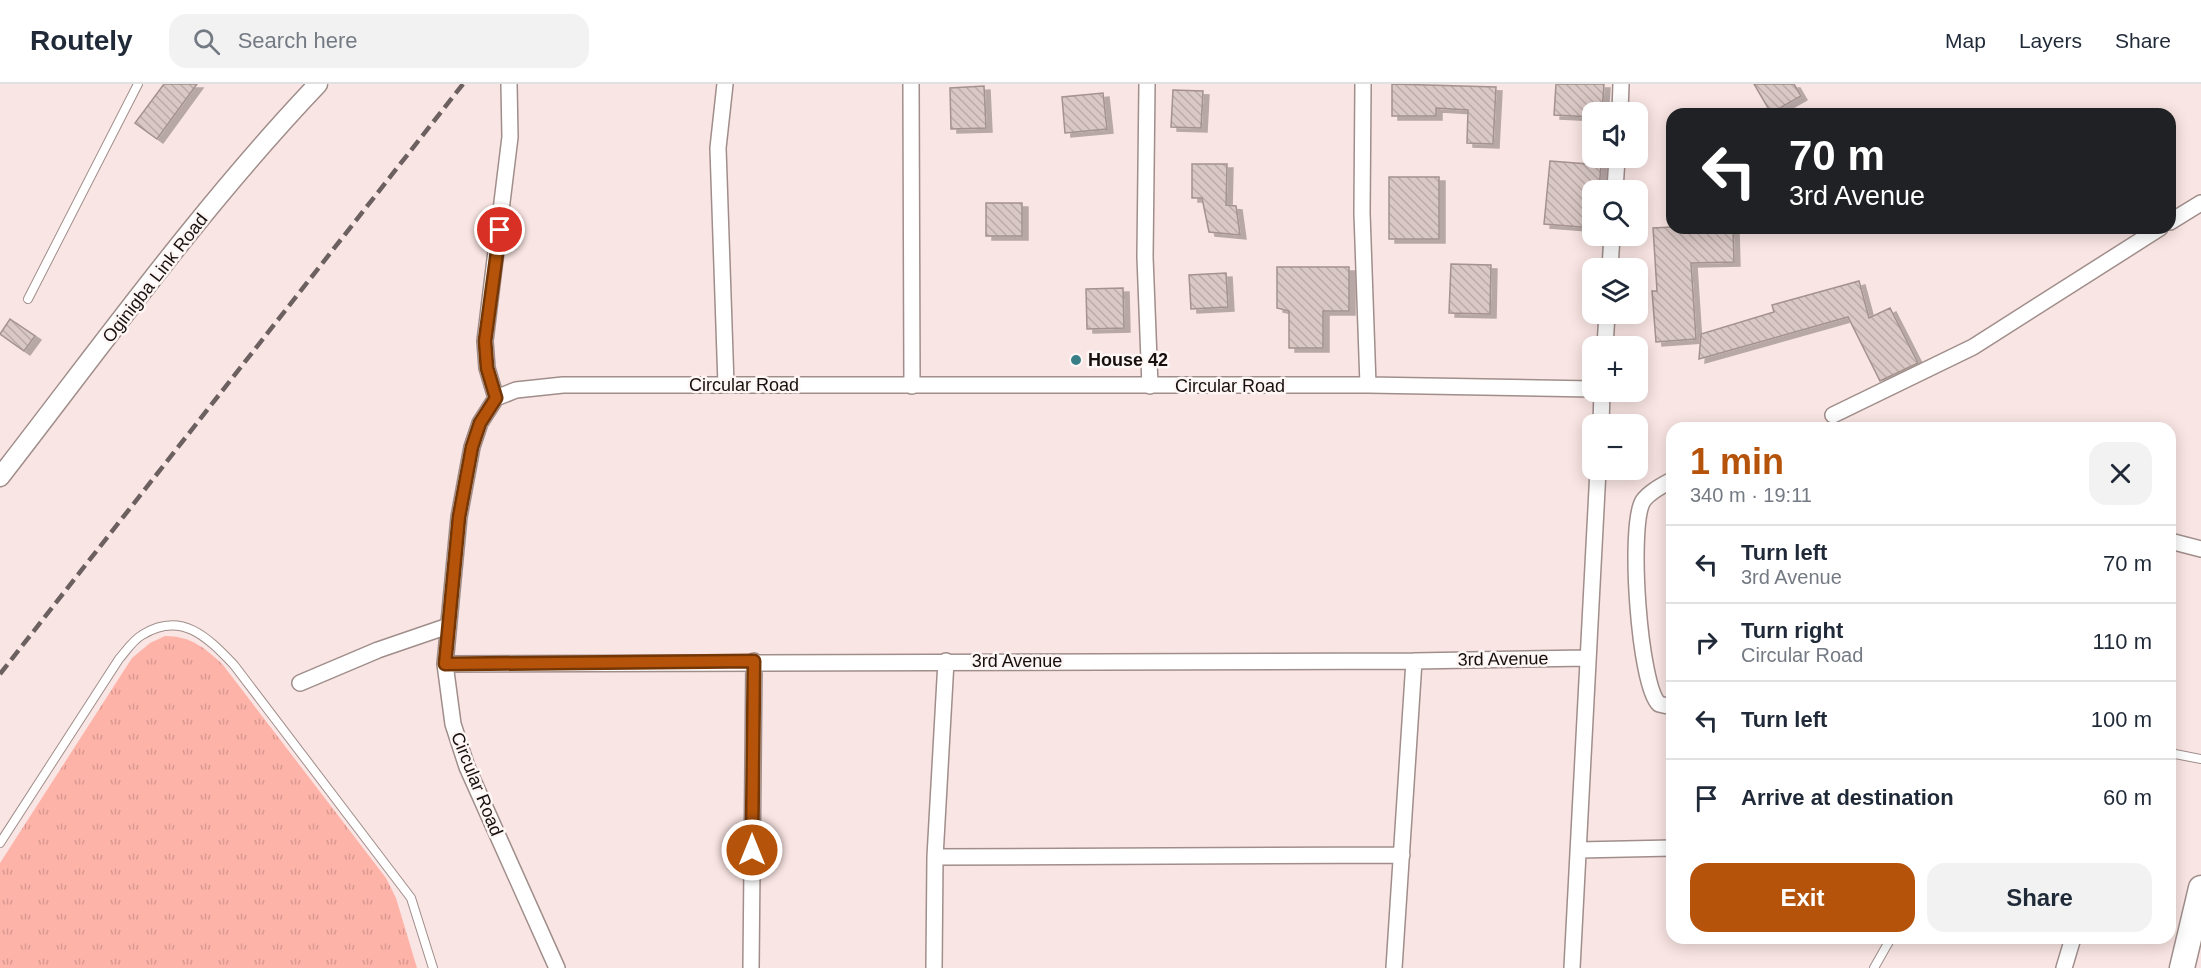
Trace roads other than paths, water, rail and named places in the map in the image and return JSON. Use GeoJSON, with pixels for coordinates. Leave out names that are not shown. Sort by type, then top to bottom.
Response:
{"type":"FeatureCollection","features":[{"type":"Feature","properties":{"kind":"main road"},"geometry":{"type":"LineString","coordinates":[[2182,968],[2201,888]]}},
{"type":"Feature","properties":{"kind":"street","name":"Oginigba Link Road"},"geometry":{"type":"LineString","coordinates":[[0,477],[175,250],[270,135],[318,84]]}},
{"type":"Feature","properties":{"kind":"street"},"geometry":{"type":"LineString","coordinates":[[496,398],[487,368],[485,341],[510,137],[509,84]]}},
{"type":"Feature","properties":{"kind":"street"},"geometry":{"type":"LineString","coordinates":[[725,84],[718,148],[726,385]]}},
{"type":"Feature","properties":{"kind":"street"},"geometry":{"type":"LineString","coordinates":[[911,84],[912,386]]}},
{"type":"Feature","properties":{"kind":"street"},"geometry":{"type":"LineString","coordinates":[[1147,84],[1145,257],[1150,386]]}},
{"type":"Feature","properties":{"kind":"street"},"geometry":{"type":"LineString","coordinates":[[1363,84],[1362,213],[1368,385]]}},
{"type":"Feature","properties":{"kind":"street"},"geometry":{"type":"LineString","coordinates":[[1620,102],[1621,84]]}},
{"type":"Feature","properties":{"kind":"street"},"geometry":{"type":"LineString","coordinates":[[2176,218],[2201,203]]}},
{"type":"Feature","properties":{"kind":"street"},"geometry":{"type":"LineString","coordinates":[[1833,415],[1973,347],[2151,234]]}},
{"type":"Feature","properties":{"kind":"street","name":"Circular Road"},"geometry":{"type":"LineString","coordinates":[[557,968],[467,767],[453,724],[445,664],[459,517],[472,447],[480,423],[496,398],[516,390],[563,385],[1368,385],[1582,388]]}},
{"type":"Feature","properties":{"kind":"street"},"geometry":{"type":"LineString","coordinates":[[1572,968],[1597,480]]}},
{"type":"Feature","properties":{"kind":"street"},"geometry":{"type":"LineString","coordinates":[[1666,484],[1643,501],[1637,518],[1635,553],[1640,637],[1649,689],[1659,704],[1666,706]]}},
{"type":"Feature","properties":{"kind":"street"},"geometry":{"type":"LineString","coordinates":[[2176,543],[2201,549]]}},
{"type":"Feature","properties":{"kind":"street"},"geometry":{"type":"LineString","coordinates":[[300,683],[378,650],[448,626]]}},
{"type":"Feature","properties":{"kind":"street","name":"3rd Avenue"},"geometry":{"type":"LineString","coordinates":[[445,664],[754,661],[1414,661],[1588,658]]}},
{"type":"Feature","properties":{"kind":"street"},"geometry":{"type":"LineString","coordinates":[[751,968],[754,661]]}},
{"type":"Feature","properties":{"kind":"street"},"geometry":{"type":"LineString","coordinates":[[934,968],[935,857],[946,661]]}},
{"type":"Feature","properties":{"kind":"street"},"geometry":{"type":"LineString","coordinates":[[1394,968],[1414,661]]}},
{"type":"Feature","properties":{"kind":"street"},"geometry":{"type":"LineString","coordinates":[[1579,850],[1666,848]]}},
{"type":"Feature","properties":{"kind":"street"},"geometry":{"type":"LineString","coordinates":[[935,857],[1402,855]]}},
{"type":"Feature","properties":{"kind":"street"},"geometry":{"type":"LineString","coordinates":[[2064,968],[2071,944]]}},
{"type":"Feature","properties":{"kind":"lane"},"geometry":{"type":"LineString","coordinates":[[28,299],[138,84]]}},
{"type":"Feature","properties":{"kind":"lane"},"geometry":{"type":"LineString","coordinates":[[0,843],[119,658],[141,635],[165,626],[187,627],[207,638],[234,665],[377,850],[411,898],[433,968]]}},
{"type":"Feature","properties":{"kind":"lane"},"geometry":{"type":"LineString","coordinates":[[2176,754],[2201,759]]}},
{"type":"Feature","properties":{"kind":"lane"},"geometry":{"type":"LineString","coordinates":[[1874,968],[1888,944]]}},
{"type":"Feature","properties":{"kind":"railway"},"geometry":{"type":"LineString","coordinates":[[0,674],[463,84]]}},
{"type":"Feature","properties":{"kind":"place","name":"House 42"},"geometry":{"type":"Point","coordinates":[1076,360]}}]}
